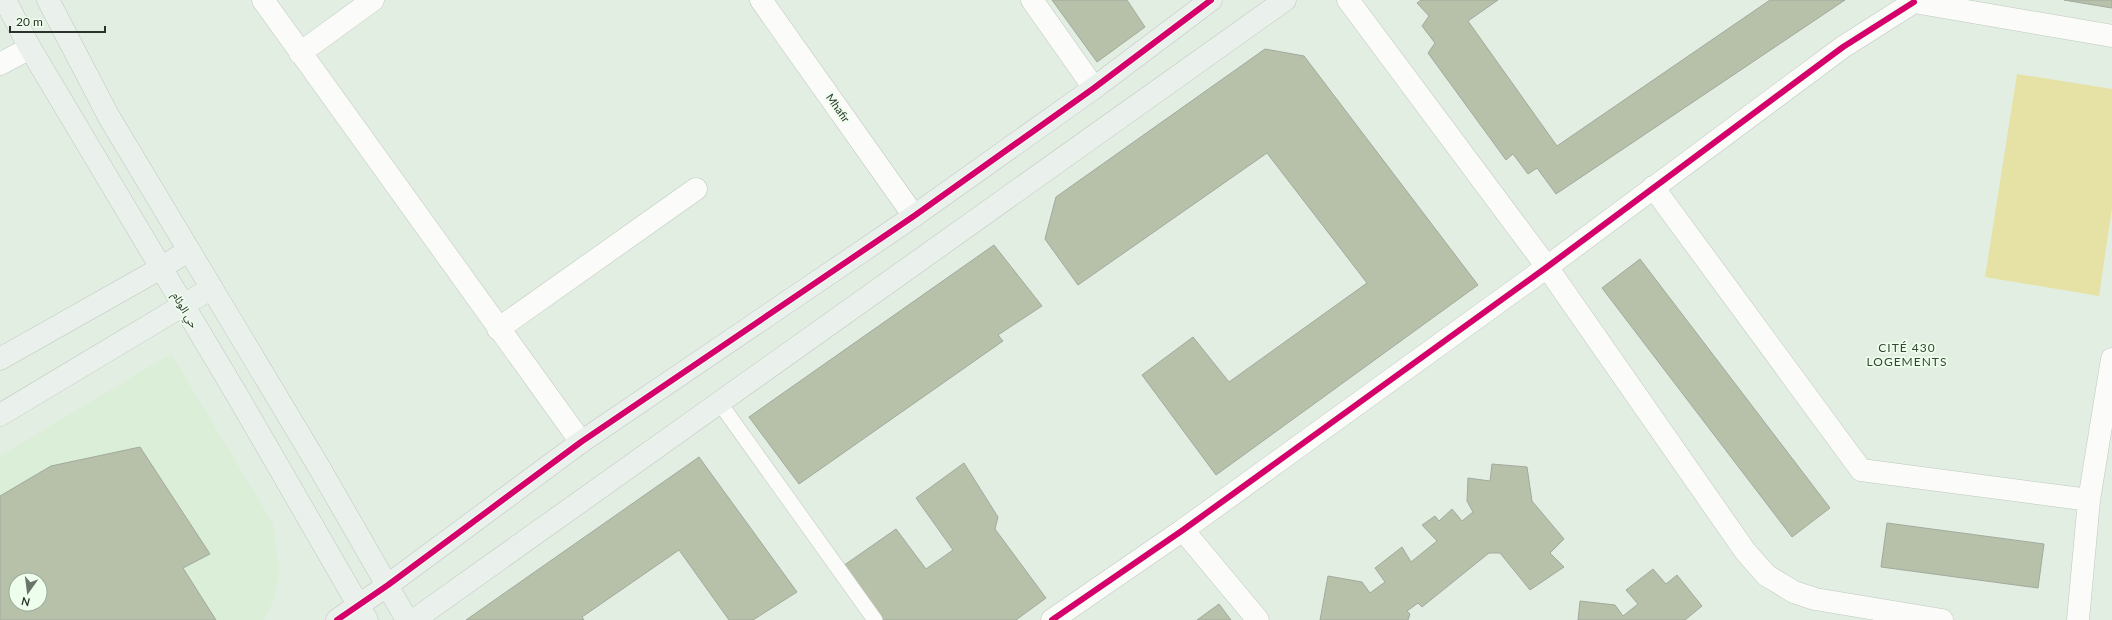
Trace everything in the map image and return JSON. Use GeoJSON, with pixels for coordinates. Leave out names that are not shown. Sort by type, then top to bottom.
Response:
{"type":"FeatureCollection","features":[{"type":"Feature","properties":{"kind":"street","name":"حي الوئام"},"geometry":{"type":"LineString","coordinates":[[5,0],[30,48],[183,307],[240,400],[362,613]]}},
{"type":"Feature","properties":{"kind":"street"},"geometry":{"type":"LineString","coordinates":[[49,0],[109,117],[388,585],[407,620]]}},
{"type":"Feature","properties":{"kind":"street"},"geometry":{"type":"LineString","coordinates":[[263,0],[498,329],[581,442]]}},
{"type":"Feature","properties":{"kind":"street"},"geometry":{"type":"LineString","coordinates":[[300,53],[373,0]]}},
{"type":"Feature","properties":{"kind":"street","name":"Mhafir"},"geometry":{"type":"LineString","coordinates":[[761,0],[914,216]]}},
{"type":"Feature","properties":{"kind":"street"},"geometry":{"type":"LineString","coordinates":[[1032,0],[1094,88]]}},
{"type":"Feature","properties":{"kind":"street"},"geometry":{"type":"LineString","coordinates":[[337,620],[362,613],[388,585],[581,442],[914,216],[1094,88],[1211,0]]}},
{"type":"Feature","properties":{"kind":"street"},"geometry":{"type":"LineString","coordinates":[[414,620],[1285,0]]}},
{"type":"Feature","properties":{"kind":"street"},"geometry":{"type":"LineString","coordinates":[[1348,0],[1547,267],[1745,551],[1766,575],[1794,592],[1815,599],[1942,620]]}},
{"type":"Feature","properties":{"kind":"street"},"geometry":{"type":"LineString","coordinates":[[1052,620],[1183,530],[1547,267],[1843,47],[1914,1],[2112,36]]}},
{"type":"Feature","properties":{"kind":"street"},"geometry":{"type":"LineString","coordinates":[[0,64],[30,48]]}},
{"type":"Feature","properties":{"kind":"street"},"geometry":{"type":"LineString","coordinates":[[1653,187],[1861,470],[2089,500]]}},
{"type":"Feature","properties":{"kind":"street"},"geometry":{"type":"LineString","coordinates":[[498,329],[696,189]]}},
{"type":"Feature","properties":{"kind":"street"},"geometry":{"type":"LineString","coordinates":[[0,359],[161,268],[189,250]]}},
{"type":"Feature","properties":{"kind":"street"},"geometry":{"type":"LineString","coordinates":[[0,416],[183,307],[212,288]]}},
{"type":"Feature","properties":{"kind":"street"},"geometry":{"type":"LineString","coordinates":[[2078,620],[2089,500],[2112,359]]}},
{"type":"Feature","properties":{"kind":"street"},"geometry":{"type":"LineString","coordinates":[[1183,530],[1258,620]]}},
{"type":"Feature","properties":{"kind":"lane"},"geometry":{"type":"LineString","coordinates":[[719,402],[875,620]]}},
{"type":"Feature","properties":{"kind":"shaded area"},"geometry":{"type":"Polygon","coordinates":[[[2017,74],[2112,89],[2112,208],[2099,296],[1985,277],[2017,74]]]}},
{"type":"Feature","properties":{"kind":"shaded area"},"geometry":{"type":"Polygon","coordinates":[[[171,354],[273,524],[279,572],[275,597],[264,620],[0,620],[0,456],[171,354]]]}},
{"type":"Feature","properties":{"kind":"building"},"geometry":{"type":"Polygon","coordinates":[[[1052,0],[1127,0],[1145,27],[1097,62],[1052,0]]]}},
{"type":"Feature","properties":{"kind":"building"},"geometry":{"type":"Polygon","coordinates":[[[1421,0],[1498,0],[1468,21],[1557,146],[1770,0],[1845,0],[1556,194],[1537,168],[1528,174],[1513,154],[1506,160],[1428,53],[1435,43],[1422,26],[1429,16],[1417,3],[1421,0]]]}},
{"type":"Feature","properties":{"kind":"building"},"geometry":{"type":"Polygon","coordinates":[[[2064,0],[2112,0],[2112,8],[2064,0]]]}},
{"type":"Feature","properties":{"kind":"building"},"geometry":{"type":"Polygon","coordinates":[[[1265,49],[1304,56],[1478,285],[1216,475],[1142,375],[1193,337],[1229,382],[1367,283],[1267,153],[1078,285],[1045,239],[1056,197],[1265,49]]]}},
{"type":"Feature","properties":{"kind":"building"},"geometry":{"type":"Polygon","coordinates":[[[994,245],[1042,306],[998,335],[1003,341],[799,484],[749,417],[994,245]]]}},
{"type":"Feature","properties":{"kind":"building"},"geometry":{"type":"Polygon","coordinates":[[[1640,259],[1830,508],[1792,537],[1602,288],[1640,259]]]}},
{"type":"Feature","properties":{"kind":"building"},"geometry":{"type":"Polygon","coordinates":[[[140,447],[210,554],[183,568],[216,620],[0,620],[0,496],[51,466],[140,447]]]}},
{"type":"Feature","properties":{"kind":"building"},"geometry":{"type":"Polygon","coordinates":[[[699,457],[797,592],[753,620],[729,620],[679,550],[582,617],[584,620],[466,620],[699,457]]]}},
{"type":"Feature","properties":{"kind":"building"},"geometry":{"type":"Polygon","coordinates":[[[964,463],[998,517],[995,529],[1046,598],[1016,620],[882,620],[843,566],[896,529],[926,569],[953,550],[916,498],[964,463]]]}},
{"type":"Feature","properties":{"kind":"building"},"geometry":{"type":"Polygon","coordinates":[[[1492,464],[1527,467],[1532,501],[1564,539],[1550,553],[1564,567],[1530,590],[1500,553],[1489,553],[1422,607],[1418,603],[1407,611],[1410,614],[1408,620],[1320,620],[1328,576],[1362,582],[1370,593],[1385,582],[1375,568],[1402,547],[1411,562],[1437,541],[1422,525],[1435,516],[1439,521],[1452,509],[1462,521],[1473,512],[1467,501],[1468,478],[1490,481],[1492,464]]]}},
{"type":"Feature","properties":{"kind":"building"},"geometry":{"type":"Polygon","coordinates":[[[1887,523],[2044,544],[2038,588],[1881,567],[1887,523]]]}},
{"type":"Feature","properties":{"kind":"building"},"geometry":{"type":"Polygon","coordinates":[[[1653,569],[1666,584],[1677,575],[1702,606],[1685,620],[1578,620],[1580,601],[1615,605],[1623,616],[1638,604],[1626,590],[1653,569]]]}},
{"type":"Feature","properties":{"kind":"building"},"geometry":{"type":"Polygon","coordinates":[[[1219,604],[1231,620],[1197,620],[1219,604]]]}},
{"type":"Feature","properties":{"kind":"cycle path"},"geometry":{"type":"LineString","coordinates":[[337,620],[388,585],[581,442],[914,216],[1094,88],[1211,0]]}},
{"type":"Feature","properties":{"kind":"cycle path"},"geometry":{"type":"LineString","coordinates":[[1052,620],[1183,530],[1547,267],[1843,47],[1914,2]]}},
{"type":"Feature","properties":{"kind":"district","name":"CITÉ 430 LOGEMENTS"},"geometry":{"type":"Point","coordinates":[1907,355]}}]}
